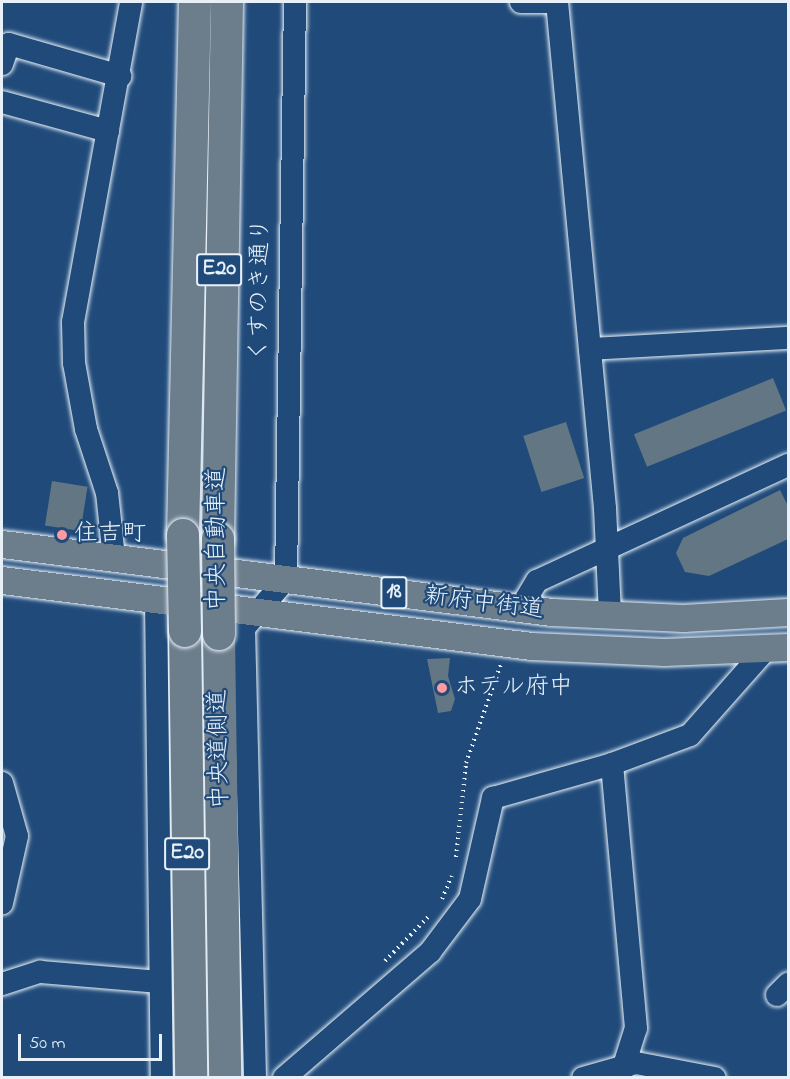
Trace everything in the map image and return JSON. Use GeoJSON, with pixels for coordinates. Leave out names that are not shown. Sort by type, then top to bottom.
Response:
{"type":"FeatureCollection","features":[{"type":"Feature","properties":{"kind":"highway","name":"中央自動車道"},"geometry":{"type":"LineString","coordinates":[[191,1077],[183,535],[195,2]]}},
{"type":"Feature","properties":{"kind":"highway","name":"中央自動車道"},"geometry":{"type":"LineString","coordinates":[[225,1077],[218,539],[227,2]]}},
{"type":"Feature","properties":{"kind":"main road","name":"新府中街道"},"geometry":{"type":"LineString","coordinates":[[2,544],[520,609],[609,616],[789,612]]}},
{"type":"Feature","properties":{"kind":"main road","name":"新府中街道"},"geometry":{"type":"LineString","coordinates":[[2,580],[510,644],[619,652],[777,648]]}},
{"type":"Feature","properties":{"kind":"street"},"geometry":{"type":"LineString","coordinates":[[114,558],[107,493],[86,429],[73,344],[87,224],[120,76],[131,2]]}},
{"type":"Feature","properties":{"kind":"street","name":"くすのき通り"},"geometry":{"type":"LineString","coordinates":[[286,579],[295,2]]}},
{"type":"Feature","properties":{"kind":"street"},"geometry":{"type":"LineString","coordinates":[[521,2],[557,2],[590,349],[609,616]]}},
{"type":"Feature","properties":{"kind":"street"},"geometry":{"type":"LineString","coordinates":[[2,64],[9,44],[120,76]]}},
{"type":"Feature","properties":{"kind":"street"},"geometry":{"type":"LineString","coordinates":[[2,102],[108,131]]}},
{"type":"Feature","properties":{"kind":"street"},"geometry":{"type":"LineString","coordinates":[[590,349],[789,338]]}},
{"type":"Feature","properties":{"kind":"street"},"geometry":{"type":"LineString","coordinates":[[520,609],[537,581],[789,465]]}},
{"type":"Feature","properties":{"kind":"street","name":"中央道側道"},"geometry":{"type":"LineString","coordinates":[[255,1077],[244,628],[286,579]]}},
{"type":"Feature","properties":{"kind":"street"},"geometry":{"type":"LineString","coordinates":[[156,600],[158,982],[162,1077]]}},
{"type":"Feature","properties":{"kind":"street"},"geometry":{"type":"LineString","coordinates":[[284,1077],[430,952],[470,898],[493,798],[612,764],[690,735],[777,648]]}},
{"type":"Feature","properties":{"kind":"street"},"geometry":{"type":"LineString","coordinates":[[612,764],[636,1028],[622,1071]]}},
{"type":"Feature","properties":{"kind":"street"},"geometry":{"type":"LineString","coordinates":[[2,783],[17,836],[2,903]]}},
{"type":"Feature","properties":{"kind":"street"},"geometry":{"type":"LineString","coordinates":[[2,984],[40,972],[158,982]]}},
{"type":"Feature","properties":{"kind":"street"},"geometry":{"type":"LineString","coordinates":[[583,1077],[622,1071],[715,1077]]}},
{"type":"Feature","properties":{"kind":"path"},"geometry":{"type":"LineString","coordinates":[[456,860],[466,763],[510,644]]}},
{"type":"Feature","properties":{"kind":"path"},"geometry":{"type":"LineString","coordinates":[[382,964],[438,906],[454,871]]}},
{"type":"Feature","properties":{"kind":"building"},"geometry":{"type":"Polygon","coordinates":[[[773,378],[786,410],[647,467],[634,434],[773,378]]]}},
{"type":"Feature","properties":{"kind":"building"},"geometry":{"type":"Polygon","coordinates":[[[566,422],[584,478],[541,492],[523,436],[566,422]]]}},
{"type":"Feature","properties":{"kind":"building"},"geometry":{"type":"Polygon","coordinates":[[[52,481],[88,487],[81,531],[45,525],[52,481]]]}},
{"type":"Feature","properties":{"kind":"building"},"geometry":{"type":"Polygon","coordinates":[[[780,490],[788,506],[788,539],[709,576],[685,572],[676,553],[683,538],[780,490]]]}},
{"type":"Feature","properties":{"kind":"building","name":"ホテル府中"},"geometry":{"type":"Polygon","coordinates":[[[450,658],[448,676],[455,699],[451,711],[438,713],[427,659],[450,658]]]}},
{"type":"Feature","properties":{"kind":"place","name":"住吉町"},"geometry":{"type":"Point","coordinates":[62,535]}},
{"type":"Feature","properties":{"kind":"place","name":"ホテル府中"},"geometry":{"type":"Point","coordinates":[442,688]}}]}
